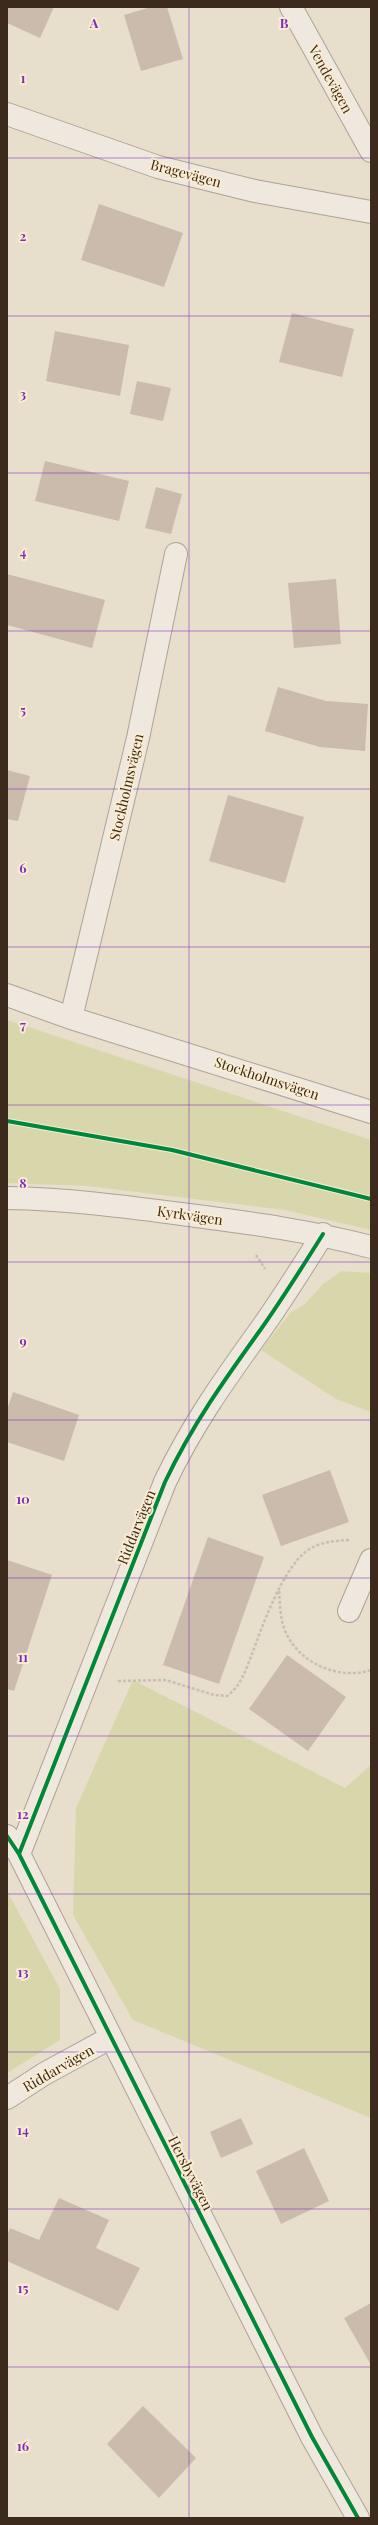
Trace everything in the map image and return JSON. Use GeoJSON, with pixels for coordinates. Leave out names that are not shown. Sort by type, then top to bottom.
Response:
{"type":"FeatureCollection","features":[{"type":"Feature","properties":{"kind":"street","name":"Vendevägen"},"geometry":{"type":"LineString","coordinates":[[291,7],[371,151]]}},
{"type":"Feature","properties":{"kind":"street","name":"Bragevägen"},"geometry":{"type":"LineString","coordinates":[[7,114],[158,167],[254,191],[371,212]]}},
{"type":"Feature","properties":{"kind":"street","name":"Stockholmsvägen"},"geometry":{"type":"LineString","coordinates":[[71,1018],[138,738],[176,554]]}},
{"type":"Feature","properties":{"kind":"street","name":"Stockholmsvägen"},"geometry":{"type":"LineString","coordinates":[[7,995],[71,1018],[371,1112]]}},
{"type":"Feature","properties":{"kind":"street","name":"Kyrkvägen"},"geometry":{"type":"LineString","coordinates":[[7,1198],[118,1206],[323,1234],[371,1247]]}},
{"type":"Feature","properties":{"kind":"street","name":"Riddarvägen"},"geometry":{"type":"LineString","coordinates":[[13,1845],[86,1682],[166,1482],[184,1442],[217,1390],[287,1291],[323,1234]]}},
{"type":"Feature","properties":{"kind":"street"},"geometry":{"type":"LineString","coordinates":[[349,1611],[371,1560]]}},
{"type":"Feature","properties":{"kind":"street","name":"Hersbyvägen"},"geometry":{"type":"LineString","coordinates":[[13,1845],[312,2437],[358,2518]]}},
{"type":"Feature","properties":{"kind":"street","name":"Riddarvägen"},"geometry":{"type":"LineString","coordinates":[[7,2098],[44,2074],[110,2038]]}},
{"type":"Feature","properties":{"kind":"path"},"geometry":{"type":"LineString","coordinates":[[252,1248],[265,1267],[267,1282],[287,1291]]}},
{"type":"Feature","properties":{"kind":"path"},"geometry":{"type":"LineString","coordinates":[[86,1682],[166,1680],[214,1695],[228,1696],[242,1678],[279,1590],[299,1559],[308,1550],[330,1541],[351,1540]]}},
{"type":"Feature","properties":{"kind":"path"},"geometry":{"type":"LineString","coordinates":[[279,1590],[283,1627],[287,1635],[306,1655],[329,1670],[350,1674],[371,1670]]}},
{"type":"Feature","properties":{"kind":"green space"},"geometry":{"type":"Polygon","coordinates":[[[7,1020],[371,1140],[371,1230],[285,1210],[87,1186],[7,1183],[7,1020]]]}},
{"type":"Feature","properties":{"kind":"green space"},"geometry":{"type":"Polygon","coordinates":[[[342,1271],[371,1273],[371,1412],[336,1399],[261,1350],[291,1312],[304,1305],[323,1284],[342,1271]]]}},
{"type":"Feature","properties":{"kind":"green space"},"geometry":{"type":"Polygon","coordinates":[[[133,1680],[345,1788],[371,1765],[371,2118],[133,2020],[73,1915],[76,1808],[133,1680]]]}},
{"type":"Feature","properties":{"kind":"green space"},"geometry":{"type":"Polygon","coordinates":[[[7,1891],[60,1989],[60,2040],[7,2073],[7,1891]]]}},
{"type":"Feature","properties":{"kind":"building"},"geometry":{"type":"Polygon","coordinates":[[[7,7],[54,7],[40,38],[7,23],[7,7]]]}},
{"type":"Feature","properties":{"kind":"building"},"geometry":{"type":"Polygon","coordinates":[[[151,7],[167,7],[183,59],[141,71],[124,15],[151,7]]]}},
{"type":"Feature","properties":{"kind":"building"},"geometry":{"type":"Polygon","coordinates":[[[99,204],[183,233],[164,287],[81,260],[99,204]]]}},
{"type":"Feature","properties":{"kind":"building"},"geometry":{"type":"Polygon","coordinates":[[[292,313],[354,329],[342,377],[279,362],[292,313]]]}},
{"type":"Feature","properties":{"kind":"building"},"geometry":{"type":"Polygon","coordinates":[[[55,331],[129,345],[120,396],[46,381],[55,331]]]}},
{"type":"Feature","properties":{"kind":"building"},"geometry":{"type":"Polygon","coordinates":[[[137,381],[171,388],[163,421],[130,414],[137,381]]]}},
{"type":"Feature","properties":{"kind":"building"},"geometry":{"type":"Polygon","coordinates":[[[45,461],[129,481],[119,521],[35,501],[45,461]]]}},
{"type":"Feature","properties":{"kind":"building"},"geometry":{"type":"Polygon","coordinates":[[[156,487],[182,494],[171,534],[145,528],[156,487]]]}},
{"type":"Feature","properties":{"kind":"building"},"geometry":{"type":"Polygon","coordinates":[[[7,574],[105,600],[92,648],[7,625],[7,574]]]}},
{"type":"Feature","properties":{"kind":"building"},"geometry":{"type":"Polygon","coordinates":[[[336,579],[341,644],[294,648],[288,583],[336,579]]]}},
{"type":"Feature","properties":{"kind":"building"},"geometry":{"type":"Polygon","coordinates":[[[278,687],[326,701],[368,704],[365,751],[320,747],[265,731],[278,687]]]}},
{"type":"Feature","properties":{"kind":"building"},"geometry":{"type":"Polygon","coordinates":[[[7,770],[30,776],[18,821],[7,819],[7,770]]]}},
{"type":"Feature","properties":{"kind":"building"},"geometry":{"type":"Polygon","coordinates":[[[228,795],[304,817],[285,883],[209,861],[228,795]]]}},
{"type":"Feature","properties":{"kind":"building"},"geometry":{"type":"Polygon","coordinates":[[[13,1392],[79,1415],[64,1461],[7,1442],[7,1410],[13,1392]]]}},
{"type":"Feature","properties":{"kind":"building"},"geometry":{"type":"Polygon","coordinates":[[[330,1470],[349,1522],[281,1546],[262,1495],[330,1470]]]}},
{"type":"Feature","properties":{"kind":"building"},"geometry":{"type":"Polygon","coordinates":[[[208,1537],[264,1557],[219,1684],[163,1665],[208,1537]]]}},
{"type":"Feature","properties":{"kind":"building"},"geometry":{"type":"Polygon","coordinates":[[[7,1560],[52,1575],[14,1691],[7,1689],[7,1560]]]}},
{"type":"Feature","properties":{"kind":"building"},"geometry":{"type":"Polygon","coordinates":[[[287,1655],[346,1697],[308,1751],[249,1709],[287,1655]]]}},
{"type":"Feature","properties":{"kind":"building"},"geometry":{"type":"Polygon","coordinates":[[[241,2118],[253,2144],[221,2158],[210,2132],[241,2118]]]}},
{"type":"Feature","properties":{"kind":"building"},"geometry":{"type":"Polygon","coordinates":[[[304,2148],[329,2201],[281,2224],[256,2171],[304,2148]]]}},
{"type":"Feature","properties":{"kind":"building"},"geometry":{"type":"Polygon","coordinates":[[[59,2198],[109,2220],[96,2248],[140,2268],[118,2311],[7,2261],[7,2236],[10,2228],[39,2240],[59,2198]]]}},
{"type":"Feature","properties":{"kind":"building"},"geometry":{"type":"Polygon","coordinates":[[[371,2303],[371,2365],[344,2318],[371,2303]]]}},
{"type":"Feature","properties":{"kind":"building"},"geometry":{"type":"Polygon","coordinates":[[[143,2406],[196,2458],[159,2498],[107,2444],[143,2406]]]}},
{"type":"Feature","properties":{"kind":"cycle path"},"geometry":{"type":"LineString","coordinates":[[7,1121],[172,1150],[371,1199]]}},
{"type":"Feature","properties":{"kind":"cycle path"},"geometry":{"type":"LineString","coordinates":[[19,1854],[165,1482],[175,1461],[210,1403],[277,1306],[323,1234]]}},
{"type":"Feature","properties":{"kind":"cycle path"},"geometry":{"type":"LineString","coordinates":[[7,1836],[19,1854],[312,2437],[358,2518]]}}]}
